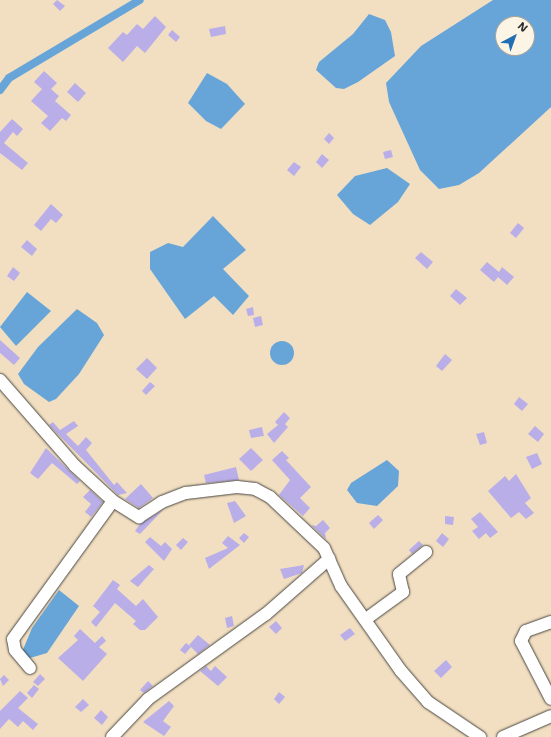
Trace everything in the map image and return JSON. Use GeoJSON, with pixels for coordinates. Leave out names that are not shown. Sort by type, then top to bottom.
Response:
{"type":"FeatureCollection","features":[{"type":"Feature","properties":{"kind":"street"},"geometry":{"type":"LineString","coordinates":[[0,380],[59,449],[113,501],[141,517],[162,502],[186,493],[237,487],[255,489],[291,515],[324,548],[341,586],[366,619],[401,671],[428,702],[480,737]]}},
{"type":"Feature","properties":{"kind":"street"},"geometry":{"type":"LineString","coordinates":[[30,668],[15,650],[14,639],[113,501]]}},
{"type":"Feature","properties":{"kind":"street"},"geometry":{"type":"LineString","coordinates":[[366,619],[403,592],[399,574],[426,552]]}},
{"type":"Feature","properties":{"kind":"street"},"geometry":{"type":"LineString","coordinates":[[112,737],[148,700],[266,614],[329,559]]}},
{"type":"Feature","properties":{"kind":"street"},"geometry":{"type":"LineString","coordinates":[[551,622],[526,631],[521,641],[551,699]]}},
{"type":"Feature","properties":{"kind":"street"},"geometry":{"type":"LineString","coordinates":[[503,737],[551,716]]}},
{"type":"Feature","properties":{"kind":"water"},"geometry":{"type":"Polygon","coordinates":[[[493,0],[551,0],[551,107],[479,173],[459,185],[439,189],[420,170],[389,102],[386,83],[421,46],[493,0]]]}},
{"type":"Feature","properties":{"kind":"water"},"geometry":{"type":"Polygon","coordinates":[[[369,14],[385,20],[391,32],[395,56],[358,82],[344,89],[336,88],[316,70],[319,62],[353,34],[369,14]]]}},
{"type":"Feature","properties":{"kind":"water"},"geometry":{"type":"Polygon","coordinates":[[[207,73],[227,84],[245,104],[221,129],[206,121],[188,103],[207,73]]]}},
{"type":"Feature","properties":{"kind":"water"},"geometry":{"type":"Polygon","coordinates":[[[387,168],[410,184],[398,202],[370,225],[353,214],[337,195],[355,176],[387,168]]]}},
{"type":"Feature","properties":{"kind":"water"},"geometry":{"type":"Polygon","coordinates":[[[213,216],[246,250],[223,269],[249,296],[233,315],[214,296],[185,319],[150,269],[150,252],[168,243],[183,247],[213,216]]]}},
{"type":"Feature","properties":{"kind":"water"},"geometry":{"type":"Polygon","coordinates":[[[27,292],[51,311],[16,346],[0,327],[27,292]]]}},
{"type":"Feature","properties":{"kind":"water"},"geometry":{"type":"Polygon","coordinates":[[[77,309],[97,323],[104,335],[79,374],[56,399],[49,402],[24,384],[18,374],[38,347],[77,309]]]}},
{"type":"Feature","properties":{"kind":"water"},"geometry":{"type":"Polygon","coordinates":[[[282,341],[291,344],[294,353],[291,362],[282,365],[273,362],[270,353],[273,344],[282,341]]]}},
{"type":"Feature","properties":{"kind":"water"},"geometry":{"type":"Polygon","coordinates":[[[387,460],[399,471],[398,486],[377,506],[357,503],[347,490],[351,483],[387,460]]]}},
{"type":"Feature","properties":{"kind":"water"},"geometry":{"type":"Polygon","coordinates":[[[59,590],[79,606],[47,653],[30,658],[22,652],[32,628],[59,590]]]}},
{"type":"Feature","properties":{"kind":"building"},"geometry":{"type":"Polygon","coordinates":[[[57,0],[65,6],[60,11],[53,4],[57,0]]]}},
{"type":"Feature","properties":{"kind":"building"},"geometry":{"type":"Polygon","coordinates":[[[155,16],[166,27],[145,53],[137,46],[123,62],[108,48],[123,32],[127,35],[137,24],[143,29],[155,16]]]}},
{"type":"Feature","properties":{"kind":"building"},"geometry":{"type":"Polygon","coordinates":[[[225,26],[226,34],[211,37],[209,29],[225,26]]]}},
{"type":"Feature","properties":{"kind":"building"},"geometry":{"type":"Polygon","coordinates":[[[172,30],[180,37],[176,42],[168,35],[172,30]]]}},
{"type":"Feature","properties":{"kind":"building"},"geometry":{"type":"Polygon","coordinates":[[[44,71],[57,83],[51,89],[59,96],[55,101],[71,115],[66,121],[62,118],[50,131],[41,123],[48,116],[31,101],[42,89],[34,82],[44,71]]]}},
{"type":"Feature","properties":{"kind":"building"},"geometry":{"type":"Polygon","coordinates":[[[75,83],[86,93],[78,102],[67,92],[75,83]]]}},
{"type":"Feature","properties":{"kind":"building"},"geometry":{"type":"Polygon","coordinates":[[[12,119],[23,129],[17,136],[13,132],[4,143],[28,163],[22,170],[0,153],[0,132],[12,119]]]}},
{"type":"Feature","properties":{"kind":"building"},"geometry":{"type":"Polygon","coordinates":[[[329,133],[334,138],[329,144],[324,139],[329,133]]]}},
{"type":"Feature","properties":{"kind":"building"},"geometry":{"type":"Polygon","coordinates":[[[391,150],[393,157],[385,159],[383,152],[391,150]]]}},
{"type":"Feature","properties":{"kind":"building"},"geometry":{"type":"Polygon","coordinates":[[[322,154],[329,160],[322,168],[316,162],[322,154]]]}},
{"type":"Feature","properties":{"kind":"building"},"geometry":{"type":"Polygon","coordinates":[[[294,162],[301,167],[294,176],[287,170],[294,162]]]}},
{"type":"Feature","properties":{"kind":"building"},"geometry":{"type":"Polygon","coordinates":[[[51,204],[63,215],[56,223],[51,219],[41,231],[34,225],[51,204]]]}},
{"type":"Feature","properties":{"kind":"building"},"geometry":{"type":"Polygon","coordinates":[[[518,223],[524,228],[516,238],[510,233],[518,223]]]}},
{"type":"Feature","properties":{"kind":"building"},"geometry":{"type":"Polygon","coordinates":[[[27,240],[37,249],[32,256],[21,247],[27,240]]]}},
{"type":"Feature","properties":{"kind":"building"},"geometry":{"type":"Polygon","coordinates":[[[421,252],[433,262],[427,269],[415,258],[421,252]]]}},
{"type":"Feature","properties":{"kind":"building"},"geometry":{"type":"Polygon","coordinates":[[[487,262],[499,272],[502,267],[514,277],[507,285],[498,277],[494,282],[480,270],[487,262]]]}},
{"type":"Feature","properties":{"kind":"building"},"geometry":{"type":"Polygon","coordinates":[[[13,267],[20,273],[14,281],[7,276],[13,267]]]}},
{"type":"Feature","properties":{"kind":"building"},"geometry":{"type":"Polygon","coordinates":[[[456,289],[467,298],[460,305],[450,296],[456,289]]]}},
{"type":"Feature","properties":{"kind":"building"},"geometry":{"type":"Polygon","coordinates":[[[253,307],[254,315],[248,316],[246,309],[253,307]]]}},
{"type":"Feature","properties":{"kind":"building"},"geometry":{"type":"Polygon","coordinates":[[[261,316],[263,325],[255,327],[253,318],[261,316]]]}},
{"type":"Feature","properties":{"kind":"building"},"geometry":{"type":"Polygon","coordinates":[[[0,340],[20,358],[14,365],[0,353],[0,340]]]}},
{"type":"Feature","properties":{"kind":"building"},"geometry":{"type":"Polygon","coordinates":[[[445,354],[452,360],[442,371],[436,366],[445,354]]]}},
{"type":"Feature","properties":{"kind":"building"},"geometry":{"type":"Polygon","coordinates":[[[147,358],[157,368],[147,379],[136,369],[147,358]]]}},
{"type":"Feature","properties":{"kind":"building"},"geometry":{"type":"Polygon","coordinates":[[[150,382],[155,386],[146,395],[142,391],[150,382]]]}},
{"type":"Feature","properties":{"kind":"building"},"geometry":{"type":"Polygon","coordinates":[[[519,397],[528,404],[522,411],[514,404],[519,397]]]}},
{"type":"Feature","properties":{"kind":"building"},"geometry":{"type":"Polygon","coordinates":[[[284,412],[290,418],[285,424],[288,427],[274,443],[267,434],[278,425],[275,422],[284,412]]]}},
{"type":"Feature","properties":{"kind":"building"},"geometry":{"type":"Polygon","coordinates":[[[74,421],[78,426],[66,434],[78,446],[86,437],[92,443],[86,450],[114,485],[117,482],[127,493],[118,495],[49,425],[53,422],[60,430],[74,421]]]}},
{"type":"Feature","properties":{"kind":"building"},"geometry":{"type":"Polygon","coordinates":[[[535,426],[544,434],[538,442],[528,434],[535,426]]]}},
{"type":"Feature","properties":{"kind":"building"},"geometry":{"type":"Polygon","coordinates":[[[262,427],[264,436],[251,438],[249,430],[262,427]]]}},
{"type":"Feature","properties":{"kind":"building"},"geometry":{"type":"Polygon","coordinates":[[[484,432],[487,443],[480,445],[476,434],[484,432]]]}},
{"type":"Feature","properties":{"kind":"building"},"geometry":{"type":"Polygon","coordinates":[[[46,448],[80,481],[77,484],[52,463],[38,479],[30,473],[46,448]]]}},
{"type":"Feature","properties":{"kind":"building"},"geometry":{"type":"Polygon","coordinates":[[[251,448],[263,460],[251,471],[239,459],[251,448]]]}},
{"type":"Feature","properties":{"kind":"building"},"geometry":{"type":"Polygon","coordinates":[[[282,451],[289,458],[286,460],[311,487],[300,498],[310,508],[303,516],[279,495],[290,480],[272,460],[282,451]]]}},
{"type":"Feature","properties":{"kind":"building"},"geometry":{"type":"Polygon","coordinates":[[[537,453],[542,464],[532,469],[526,457],[537,453]]]}},
{"type":"Feature","properties":{"kind":"building"},"geometry":{"type":"Polygon","coordinates":[[[236,467],[239,480],[206,483],[204,475],[236,467]]]}},
{"type":"Feature","properties":{"kind":"building"},"geometry":{"type":"Polygon","coordinates":[[[516,474],[531,498],[525,503],[534,513],[526,519],[519,512],[511,518],[488,491],[505,476],[509,481],[516,474]]]}},
{"type":"Feature","properties":{"kind":"building"},"geometry":{"type":"Polygon","coordinates":[[[141,484],[153,498],[139,508],[125,499],[141,484]]]}},
{"type":"Feature","properties":{"kind":"building"},"geometry":{"type":"Polygon","coordinates":[[[90,490],[103,502],[91,517],[85,512],[91,504],[83,497],[90,490]]]}},
{"type":"Feature","properties":{"kind":"building"},"geometry":{"type":"Polygon","coordinates":[[[235,501],[246,516],[234,523],[227,503],[235,501]]]}},
{"type":"Feature","properties":{"kind":"building"},"geometry":{"type":"Polygon","coordinates":[[[163,510],[140,534],[135,531],[140,524],[163,510]]]}},
{"type":"Feature","properties":{"kind":"building"},"geometry":{"type":"Polygon","coordinates":[[[480,512],[498,532],[490,538],[486,533],[479,539],[472,531],[478,527],[471,519],[480,512]]]}},
{"type":"Feature","properties":{"kind":"building"},"geometry":{"type":"Polygon","coordinates":[[[378,515],[383,520],[374,529],[369,523],[378,515]]]}},
{"type":"Feature","properties":{"kind":"building"},"geometry":{"type":"Polygon","coordinates":[[[445,516],[454,517],[453,525],[445,524],[445,516]]]}},
{"type":"Feature","properties":{"kind":"building"},"geometry":{"type":"Polygon","coordinates":[[[323,520],[330,528],[325,533],[326,539],[311,525],[316,526],[323,520]]]}},
{"type":"Feature","properties":{"kind":"building"},"geometry":{"type":"Polygon","coordinates":[[[244,533],[249,537],[244,543],[239,538],[244,533]]]}},
{"type":"Feature","properties":{"kind":"building"},"geometry":{"type":"Polygon","coordinates":[[[442,533],[449,539],[443,547],[436,541],[442,533]]]}},
{"type":"Feature","properties":{"kind":"building"},"geometry":{"type":"Polygon","coordinates":[[[228,536],[240,545],[209,569],[205,558],[228,548],[222,543],[228,536]]]}},
{"type":"Feature","properties":{"kind":"building"},"geometry":{"type":"Polygon","coordinates":[[[150,537],[161,546],[165,542],[172,549],[164,561],[145,542],[150,537]]]}},
{"type":"Feature","properties":{"kind":"building"},"geometry":{"type":"Polygon","coordinates":[[[183,538],[188,542],[181,550],[176,545],[183,538]]]}},
{"type":"Feature","properties":{"kind":"building"},"geometry":{"type":"Polygon","coordinates":[[[419,541],[423,545],[412,554],[409,550],[419,541]]]}},
{"type":"Feature","properties":{"kind":"building"},"geometry":{"type":"Polygon","coordinates":[[[149,565],[154,569],[138,587],[130,581],[149,565]]]}},
{"type":"Feature","properties":{"kind":"building"},"geometry":{"type":"Polygon","coordinates":[[[304,565],[302,573],[284,579],[280,569],[304,565]]]}},
{"type":"Feature","properties":{"kind":"building"},"geometry":{"type":"Polygon","coordinates":[[[113,580],[120,585],[117,589],[136,606],[143,599],[158,617],[145,630],[140,630],[133,624],[136,621],[115,603],[96,627],[91,622],[100,612],[93,606],[113,580]]]}},
{"type":"Feature","properties":{"kind":"building"},"geometry":{"type":"Polygon","coordinates":[[[232,616],[234,626],[227,628],[225,618],[232,616]]]}},
{"type":"Feature","properties":{"kind":"building"},"geometry":{"type":"Polygon","coordinates":[[[276,621],[282,628],[276,634],[269,627],[276,621]]]}},
{"type":"Feature","properties":{"kind":"building"},"geometry":{"type":"Polygon","coordinates":[[[350,628],[355,634],[345,641],[340,635],[350,628]]]}},
{"type":"Feature","properties":{"kind":"building"},"geometry":{"type":"Polygon","coordinates":[[[80,629],[95,643],[102,636],[106,641],[99,647],[107,654],[83,681],[58,658],[78,640],[74,636],[80,629]]]}},
{"type":"Feature","properties":{"kind":"building"},"geometry":{"type":"Polygon","coordinates":[[[198,635],[210,645],[198,654],[189,645],[198,635]]]}},
{"type":"Feature","properties":{"kind":"building"},"geometry":{"type":"Polygon","coordinates":[[[186,643],[191,647],[185,654],[180,650],[186,643]]]}},
{"type":"Feature","properties":{"kind":"building"},"geometry":{"type":"Polygon","coordinates":[[[446,660],[452,667],[441,678],[434,671],[446,660]]]}},
{"type":"Feature","properties":{"kind":"building"},"geometry":{"type":"Polygon","coordinates":[[[206,666],[211,671],[215,666],[227,677],[218,686],[200,671],[206,666]]]}},
{"type":"Feature","properties":{"kind":"building"},"geometry":{"type":"Polygon","coordinates":[[[40,674],[45,679],[38,686],[33,682],[40,674]]]}},
{"type":"Feature","properties":{"kind":"building"},"geometry":{"type":"Polygon","coordinates":[[[4,675],[9,680],[3,686],[0,679],[4,675]]]}},
{"type":"Feature","properties":{"kind":"building"},"geometry":{"type":"Polygon","coordinates":[[[148,681],[153,686],[144,693],[140,690],[148,681]]]}},
{"type":"Feature","properties":{"kind":"building"},"geometry":{"type":"Polygon","coordinates":[[[34,685],[39,689],[32,698],[27,693],[34,685]]]}},
{"type":"Feature","properties":{"kind":"building"},"geometry":{"type":"Polygon","coordinates":[[[20,691],[28,698],[18,708],[38,724],[33,730],[23,721],[18,727],[9,719],[0,729],[0,711],[20,691]]]}},
{"type":"Feature","properties":{"kind":"building"},"geometry":{"type":"Polygon","coordinates":[[[279,692],[285,697],[279,704],[274,699],[279,692]]]}},
{"type":"Feature","properties":{"kind":"building"},"geometry":{"type":"Polygon","coordinates":[[[83,699],[89,705],[81,712],[75,707],[83,699]]]}},
{"type":"Feature","properties":{"kind":"building"},"geometry":{"type":"Polygon","coordinates":[[[169,701],[174,706],[163,721],[171,727],[164,736],[143,722],[169,701]]]}},
{"type":"Feature","properties":{"kind":"building"},"geometry":{"type":"Polygon","coordinates":[[[101,710],[108,717],[102,725],[94,718],[101,710]]]}},
{"type":"Feature","properties":{"kind":"waterway"},"geometry":{"type":"LineString","coordinates":[[0,90],[9,78],[140,0]]}}]}
